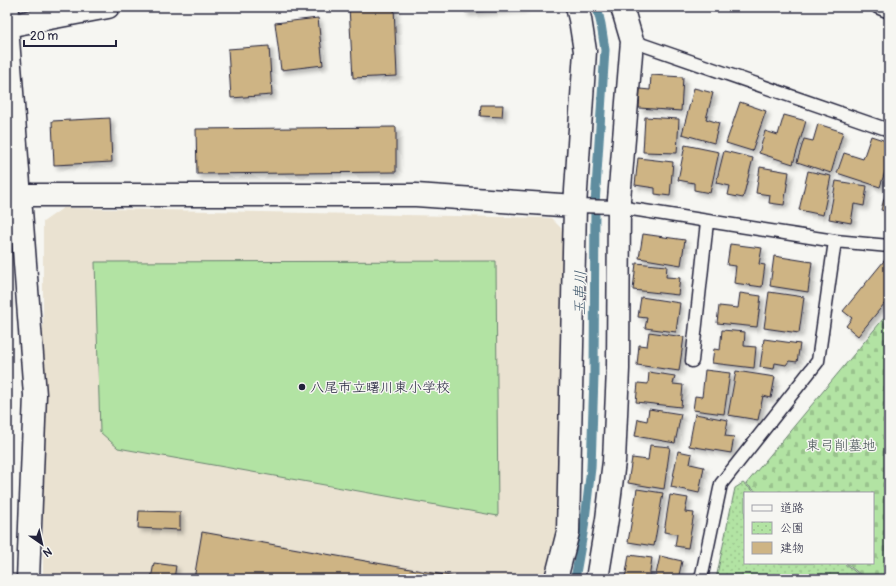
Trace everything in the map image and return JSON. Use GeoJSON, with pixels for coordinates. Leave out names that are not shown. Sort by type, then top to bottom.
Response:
{"type":"FeatureCollection","features":[{"type":"Feature","properties":{"kind":"street"},"geometry":{"type":"LineString","coordinates":[[8,7],[7,26],[35,395],[28,579]]}},
{"type":"Feature","properties":{"kind":"street"},"geometry":{"type":"LineString","coordinates":[[7,26],[108,7]]}},
{"type":"Feature","properties":{"kind":"street"},"geometry":{"type":"LineString","coordinates":[[556,579],[568,532],[575,206],[585,51],[577,7]]}},
{"type":"Feature","properties":{"kind":"street"},"geometry":{"type":"LineString","coordinates":[[597,579],[607,519],[614,461],[618,369],[619,207],[632,41],[622,7]]}},
{"type":"Feature","properties":{"kind":"street"},"geometry":{"type":"LineString","coordinates":[[21,195],[416,195],[575,206]]}},
{"type":"Feature","properties":{"kind":"lane"},"geometry":{"type":"LineString","coordinates":[[877,7],[889,12]]}},
{"type":"Feature","properties":{"kind":"lane"},"geometry":{"type":"LineString","coordinates":[[632,41],[889,130]]}},
{"type":"Feature","properties":{"kind":"lane"},"geometry":{"type":"LineString","coordinates":[[575,206],[619,207],[835,241],[889,246]]}},
{"type":"Feature","properties":{"kind":"lane"},"geometry":{"type":"LineString","coordinates":[[692,361],[707,222]]}},
{"type":"Feature","properties":{"kind":"lane"},"geometry":{"type":"LineString","coordinates":[[701,579],[721,484],[818,361],[835,241]]}},
{"type":"Feature","properties":{"kind":"shaded area","name":"八尾市立曙川東小学校"},"geometry":{"type":"Polygon","coordinates":[[[63,208],[551,218],[567,234],[557,539],[547,579],[43,579],[43,222],[63,208]]]}},
{"type":"Feature","properties":{"kind":"green space"},"geometry":{"type":"Polygon","coordinates":[[[496,261],[498,516],[118,448],[100,432],[95,262],[496,261]]]}},
{"type":"Feature","properties":{"kind":"green space","name":"東弓削墓地"},"geometry":{"type":"Polygon","coordinates":[[[889,312],[889,579],[866,579],[847,564],[874,564],[874,492],[757,492],[746,484],[889,312]]]}},
{"type":"Feature","properties":{"kind":"green space"},"geometry":{"type":"Polygon","coordinates":[[[743,483],[755,492],[744,492],[744,564],[845,564],[864,579],[716,579],[735,488],[743,483]]]}},
{"type":"Feature","properties":{"kind":"building"},"geometry":{"type":"Polygon","coordinates":[[[349,7],[394,7],[397,76],[353,78],[349,7]]]}},
{"type":"Feature","properties":{"kind":"building"},"geometry":{"type":"Polygon","coordinates":[[[465,7],[523,7],[523,8],[465,12],[465,7]]]}},
{"type":"Feature","properties":{"kind":"building"},"geometry":{"type":"Polygon","coordinates":[[[318,18],[323,65],[281,70],[275,23],[318,18]]]}},
{"type":"Feature","properties":{"kind":"building"},"geometry":{"type":"Polygon","coordinates":[[[269,46],[272,95],[231,98],[228,49],[269,46]]]}},
{"type":"Feature","properties":{"kind":"building"},"geometry":{"type":"Polygon","coordinates":[[[651,75],[683,77],[681,111],[639,108],[640,89],[650,90],[651,75]]]}},
{"type":"Feature","properties":{"kind":"building"},"geometry":{"type":"Polygon","coordinates":[[[694,88],[713,93],[706,119],[719,123],[714,143],[682,134],[694,88]]]}},
{"type":"Feature","properties":{"kind":"building"},"geometry":{"type":"Polygon","coordinates":[[[740,102],[766,111],[752,151],[726,143],[740,102]]]}},
{"type":"Feature","properties":{"kind":"building"},"geometry":{"type":"Polygon","coordinates":[[[481,105],[503,105],[502,117],[480,116],[481,105]]]}},
{"type":"Feature","properties":{"kind":"building"},"geometry":{"type":"Polygon","coordinates":[[[784,115],[806,121],[793,164],[759,153],[765,131],[778,135],[784,115]]]}},
{"type":"Feature","properties":{"kind":"building"},"geometry":{"type":"Polygon","coordinates":[[[645,117],[679,119],[677,153],[643,152],[645,117]]]}},
{"type":"Feature","properties":{"kind":"building"},"geometry":{"type":"Polygon","coordinates":[[[110,118],[112,162],[54,165],[52,121],[110,118]]]}},
{"type":"Feature","properties":{"kind":"building"},"geometry":{"type":"Polygon","coordinates":[[[818,124],[843,132],[831,173],[797,162],[804,139],[813,141],[818,124]]]}},
{"type":"Feature","properties":{"kind":"building"},"geometry":{"type":"Polygon","coordinates":[[[396,127],[396,172],[197,174],[196,129],[396,127]]]}},
{"type":"Feature","properties":{"kind":"building"},"geometry":{"type":"Polygon","coordinates":[[[871,136],[889,142],[889,159],[880,187],[837,173],[844,153],[863,159],[871,136]]]}},
{"type":"Feature","properties":{"kind":"building"},"geometry":{"type":"Polygon","coordinates":[[[685,145],[719,152],[710,193],[694,190],[694,183],[678,180],[685,145]]]}},
{"type":"Feature","properties":{"kind":"building"},"geometry":{"type":"Polygon","coordinates":[[[724,151],[753,158],[743,198],[728,195],[730,186],[716,183],[724,151]]]}},
{"type":"Feature","properties":{"kind":"building"},"geometry":{"type":"Polygon","coordinates":[[[638,158],[673,162],[670,196],[655,194],[655,188],[635,185],[638,158]]]}},
{"type":"Feature","properties":{"kind":"building"},"geometry":{"type":"Polygon","coordinates":[[[760,167],[789,172],[784,205],[769,203],[770,195],[756,193],[760,167]]]}},
{"type":"Feature","properties":{"kind":"building"},"geometry":{"type":"Polygon","coordinates":[[[808,171],[831,176],[823,215],[799,210],[808,171]]]}},
{"type":"Feature","properties":{"kind":"building"},"geometry":{"type":"Polygon","coordinates":[[[836,181],[867,186],[864,206],[854,204],[851,223],[829,219],[836,181]]]}},
{"type":"Feature","properties":{"kind":"building"},"geometry":{"type":"Polygon","coordinates":[[[886,191],[889,191],[889,212],[881,210],[886,191]]]}},
{"type":"Feature","properties":{"kind":"building"},"geometry":{"type":"Polygon","coordinates":[[[643,234],[685,240],[681,265],[639,258],[643,234]]]}},
{"type":"Feature","properties":{"kind":"building"},"geometry":{"type":"Polygon","coordinates":[[[730,244],[762,248],[759,264],[765,265],[762,287],[734,283],[736,266],[727,265],[730,244]]]}},
{"type":"Feature","properties":{"kind":"building"},"geometry":{"type":"Polygon","coordinates":[[[774,256],[812,262],[808,292],[770,286],[774,256]]]}},
{"type":"Feature","properties":{"kind":"building"},"geometry":{"type":"Polygon","coordinates":[[[888,256],[889,298],[858,336],[846,326],[852,318],[843,311],[888,256]]]}},
{"type":"Feature","properties":{"kind":"building"},"geometry":{"type":"Polygon","coordinates":[[[636,263],[667,266],[666,277],[680,278],[678,295],[633,290],[636,263]]]}},
{"type":"Feature","properties":{"kind":"building"},"geometry":{"type":"Polygon","coordinates":[[[769,292],[804,297],[799,333],[764,328],[769,292]]]}},
{"type":"Feature","properties":{"kind":"building"},"geometry":{"type":"Polygon","coordinates":[[[740,293],[761,296],[757,327],[717,323],[719,306],[738,308],[740,293]]]}},
{"type":"Feature","properties":{"kind":"building"},"geometry":{"type":"Polygon","coordinates":[[[641,297],[680,303],[676,332],[645,328],[647,318],[638,317],[641,297]]]}},
{"type":"Feature","properties":{"kind":"building"},"geometry":{"type":"Polygon","coordinates":[[[722,330],[745,332],[744,346],[756,347],[754,368],[712,363],[714,349],[720,350],[722,330]]]}},
{"type":"Feature","properties":{"kind":"building"},"geometry":{"type":"Polygon","coordinates":[[[649,332],[684,337],[679,371],[637,365],[639,345],[647,346],[649,332]]]}},
{"type":"Feature","properties":{"kind":"building"},"geometry":{"type":"Polygon","coordinates":[[[764,339],[800,344],[797,362],[789,361],[786,365],[775,363],[774,369],[760,367],[764,339]]]}},
{"type":"Feature","properties":{"kind":"building"},"geometry":{"type":"Polygon","coordinates":[[[705,370],[730,373],[724,414],[693,410],[695,396],[702,397],[705,370]]]}},
{"type":"Feature","properties":{"kind":"building"},"geometry":{"type":"Polygon","coordinates":[[[736,371],[775,377],[771,398],[763,396],[758,420],[728,415],[736,371]]]}},
{"type":"Feature","properties":{"kind":"building"},"geometry":{"type":"Polygon","coordinates":[[[649,372],[675,376],[673,384],[683,385],[681,407],[636,402],[638,383],[648,384],[649,372]]]}},
{"type":"Feature","properties":{"kind":"building"},"geometry":{"type":"Polygon","coordinates":[[[649,409],[681,414],[675,443],[635,436],[638,419],[647,421],[649,409]]]}},
{"type":"Feature","properties":{"kind":"building"},"geometry":{"type":"Polygon","coordinates":[[[695,414],[728,420],[725,436],[734,437],[731,453],[689,446],[695,414]]]}},
{"type":"Feature","properties":{"kind":"building"},"geometry":{"type":"Polygon","coordinates":[[[650,445],[670,447],[664,489],[628,483],[632,458],[648,460],[650,445]]]}},
{"type":"Feature","properties":{"kind":"building"},"geometry":{"type":"Polygon","coordinates":[[[678,451],[692,454],[690,464],[704,467],[699,493],[671,487],[678,451]]]}},
{"type":"Feature","properties":{"kind":"building"},"geometry":{"type":"Polygon","coordinates":[[[637,489],[663,493],[654,546],[628,542],[637,489]]]}},
{"type":"Feature","properties":{"kind":"building"},"geometry":{"type":"Polygon","coordinates":[[[670,495],[688,498],[685,512],[694,513],[688,548],[675,546],[677,534],[664,532],[670,495]]]}},
{"type":"Feature","properties":{"kind":"building"},"geometry":{"type":"Polygon","coordinates":[[[139,511],[180,512],[180,530],[138,528],[139,511]]]}},
{"type":"Feature","properties":{"kind":"building"},"geometry":{"type":"Polygon","coordinates":[[[202,532],[467,579],[194,579],[202,532]]]}},
{"type":"Feature","properties":{"kind":"building"},"geometry":{"type":"Polygon","coordinates":[[[629,555],[652,558],[649,579],[625,579],[629,555]]]}},
{"type":"Feature","properties":{"kind":"building"},"geometry":{"type":"Polygon","coordinates":[[[660,556],[682,561],[679,575],[693,579],[655,579],[660,556]]]}},
{"type":"Feature","properties":{"kind":"building"},"geometry":{"type":"Polygon","coordinates":[[[154,563],[176,566],[174,579],[151,579],[154,563]]]}},
{"type":"Feature","properties":{"kind":"waterway","name":"玉串川"},"geometry":{"type":"LineString","coordinates":[[575,579],[584,528],[591,468],[594,376],[595,204],[605,50],[597,7]]}},
{"type":"Feature","properties":{"kind":"place","name":"八尾市立曙川東小学校"},"geometry":{"type":"Point","coordinates":[302,387]}}]}
